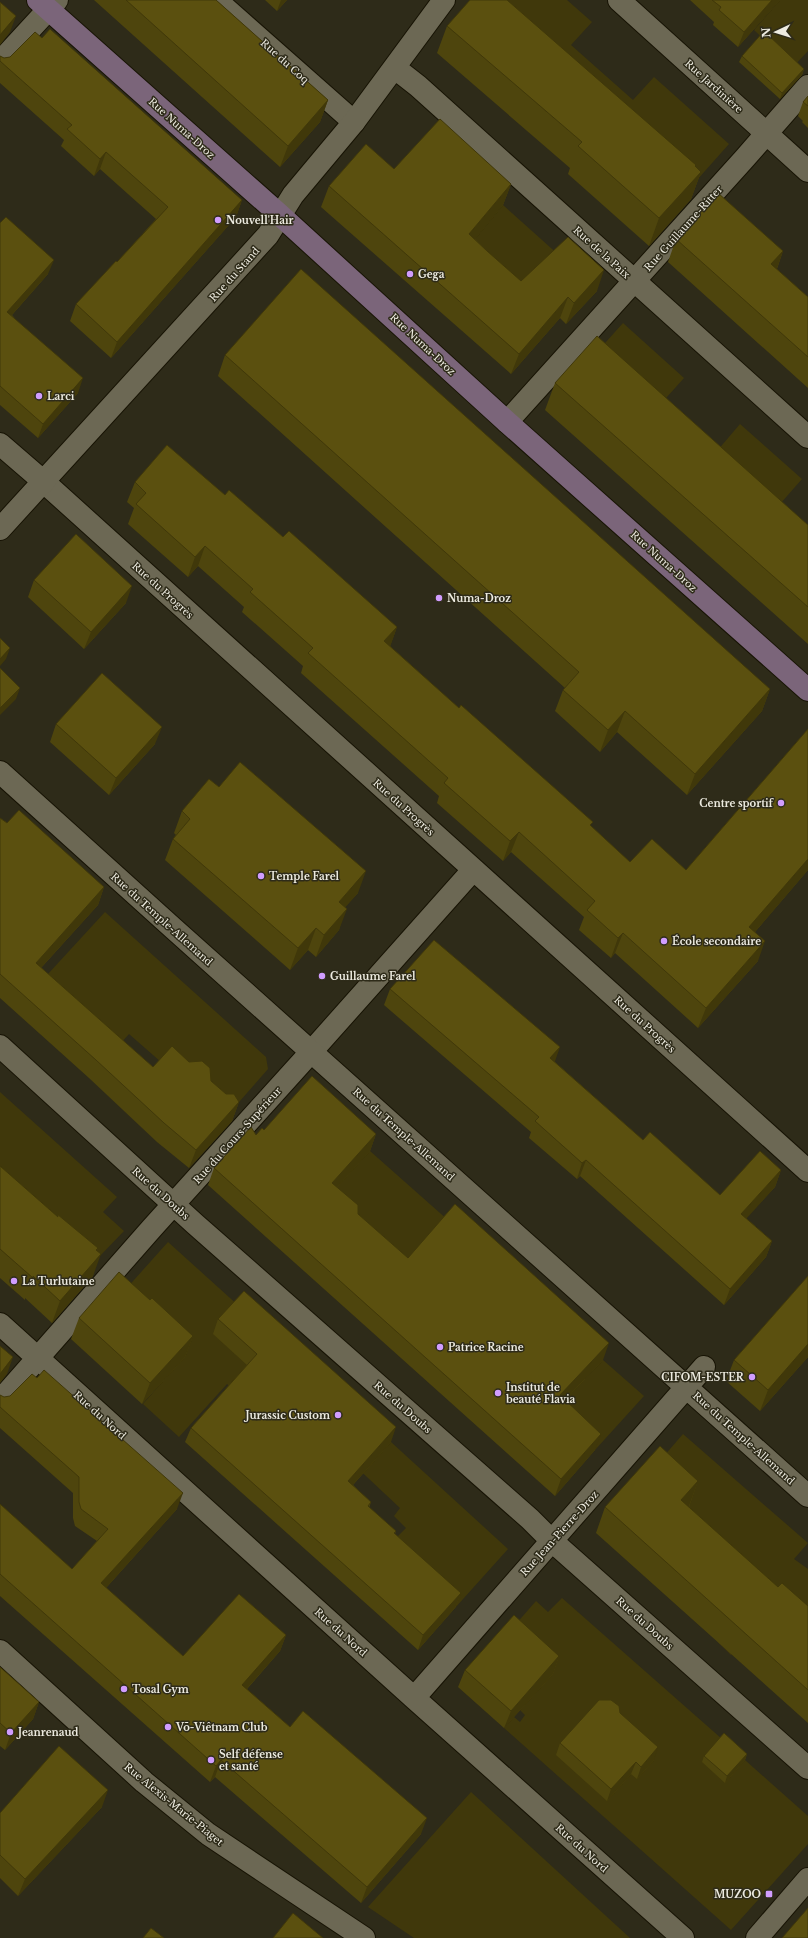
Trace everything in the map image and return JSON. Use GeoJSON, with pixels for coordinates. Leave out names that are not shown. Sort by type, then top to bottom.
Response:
{"type":"FeatureCollection","features":[{"type":"Feature","properties":{"kind":"main road","name":"Rue Numa-Droz"},"geometry":{"type":"LineString","coordinates":[[48,3],[507,422],[808,690]]}},
{"type":"Feature","properties":{"kind":"street","name":"Rue du Coq"},"geometry":{"type":"LineString","coordinates":[[216,0],[354,122]]}},
{"type":"Feature","properties":{"kind":"street","name":"Rue du Stand"},"geometry":{"type":"LineString","coordinates":[[0,529],[237,271],[268,235],[293,195],[354,122],[444,0]]}},
{"type":"Feature","properties":{"kind":"street","name":"Rue Jardinière"},"geometry":{"type":"LineString","coordinates":[[619,0],[808,171]]}},
{"type":"Feature","properties":{"kind":"street"},"geometry":{"type":"LineString","coordinates":[[0,62],[48,3]]}},
{"type":"Feature","properties":{"kind":"street","name":"Rue de la Paix"},"geometry":{"type":"LineString","coordinates":[[395,68],[418,86],[808,437]]}},
{"type":"Feature","properties":{"kind":"street","name":"Rue Guillaume-Ritter"},"geometry":{"type":"LineString","coordinates":[[507,422],[767,134],[808,86]]}},
{"type":"Feature","properties":{"kind":"street","name":"Rue du Progrès"},"geometry":{"type":"LineString","coordinates":[[0,444],[808,1171]]}},
{"type":"Feature","properties":{"kind":"street","name":"Rue du Temple-Allemand"},"geometry":{"type":"LineString","coordinates":[[0,772],[808,1496]]}},
{"type":"Feature","properties":{"kind":"street","name":"Rue du Cours-Supérieur"},"geometry":{"type":"LineString","coordinates":[[0,1401],[473,870]]}},
{"type":"Feature","properties":{"kind":"street","name":"Rue du Doubs"},"geometry":{"type":"LineString","coordinates":[[0,1046],[173,1205],[530,1519],[552,1541],[808,1768]]}},
{"type":"Feature","properties":{"kind":"street","name":"Rue du Nord"},"geometry":{"type":"LineString","coordinates":[[0,1324],[414,1698],[683,1938]]}},
{"type":"Feature","properties":{"kind":"street","name":"Rue Jean-Pierre-Droz"},"geometry":{"type":"LineString","coordinates":[[414,1698],[704,1367]]}},
{"type":"Feature","properties":{"kind":"street","name":"Rue Alexis-Marie-Piaget"},"geometry":{"type":"LineString","coordinates":[[0,1651],[144,1782],[208,1834],[364,1938]]}},
{"type":"Feature","properties":{"kind":"street"},"geometry":{"type":"LineString","coordinates":[[757,1938],[808,1879]]}},
{"type":"Feature","properties":{"kind":"shaded area"},"geometry":{"type":"Polygon","coordinates":[[[479,0],[567,0],[592,22],[571,45],[633,100],[654,77],[729,144],[689,189],[479,0]]]}},
{"type":"Feature","properties":{"kind":"shaded area"},"geometry":{"type":"Polygon","coordinates":[[[780,0],[808,0],[808,51],[793,67],[754,30],[780,0]]]}},
{"type":"Feature","properties":{"kind":"shaded area"},"geometry":{"type":"Polygon","coordinates":[[[503,205],[561,257],[522,294],[466,250],[503,205]]]}},
{"type":"Feature","properties":{"kind":"shaded area"},"geometry":{"type":"Polygon","coordinates":[[[623,323],[684,378],[658,407],[597,352],[623,323]]]}},
{"type":"Feature","properties":{"kind":"shaded area"},"geometry":{"type":"Polygon","coordinates":[[[740,424],[802,479],[773,512],[711,458],[740,424]]]}},
{"type":"Feature","properties":{"kind":"shaded area"},"geometry":{"type":"Polygon","coordinates":[[[105,912],[266,1057],[268,1069],[225,1118],[129,1034],[111,1054],[36,987],[105,912]]]}},
{"type":"Feature","properties":{"kind":"shaded area"},"geometry":{"type":"Polygon","coordinates":[[[0,1092],[117,1197],[103,1212],[124,1231],[99,1257],[32,1194],[26,1196],[0,1174],[0,1092]]]}},
{"type":"Feature","properties":{"kind":"shaded area"},"geometry":{"type":"Polygon","coordinates":[[[305,1092],[342,1181],[370,1151],[449,1221],[585,1379],[603,1360],[644,1396],[595,1450],[438,1309],[345,1216],[305,1092]]]}},
{"type":"Feature","properties":{"kind":"shaded area"},"geometry":{"type":"Polygon","coordinates":[[[168,1242],[301,1362],[261,1413],[227,1384],[179,1437],[143,1404],[183,1358],[117,1299],[168,1242]]]}},
{"type":"Feature","properties":{"kind":"shaded area"},"geometry":{"type":"Polygon","coordinates":[[[683,1434],[808,1543],[794,1559],[808,1569],[808,1637],[773,1608],[731,1655],[718,1642],[756,1600],[651,1471],[683,1434]]]}},
{"type":"Feature","properties":{"kind":"shaded area"},"geometry":{"type":"Polygon","coordinates":[[[391,1442],[508,1549],[455,1608],[440,1595],[393,1541],[406,1528],[394,1516],[400,1508],[351,1462],[371,1464],[391,1442]]]}},
{"type":"Feature","properties":{"kind":"shaded area"},"geometry":{"type":"Polygon","coordinates":[[[562,1598],[722,1739],[724,1782],[745,1760],[808,1816],[808,1844],[731,1930],[504,1728],[514,1717],[520,1722],[525,1715],[520,1710],[542,1686],[508,1633],[536,1601],[548,1612],[562,1598]]]}},
{"type":"Feature","properties":{"kind":"shaded area"},"geometry":{"type":"Polygon","coordinates":[[[471,1792],[630,1938],[414,1938],[368,1907],[471,1792]]]}},
{"type":"Feature","properties":{"kind":"building"},"geometry":{"type":"Polygon","coordinates":[[[126,0],[216,0],[328,100],[288,146],[126,0]]]}},
{"type":"Feature","properties":{"kind":"building"},"geometry":{"type":"Polygon","coordinates":[[[470,0],[507,0],[696,165],[695,166],[701,172],[659,218],[578,146],[582,142],[447,26],[470,0]]]}},
{"type":"Feature","properties":{"kind":"building"},"geometry":{"type":"Polygon","coordinates":[[[712,0],[772,0],[744,32],[719,10],[721,7],[712,0]]]}},
{"type":"Feature","properties":{"kind":"building"},"geometry":{"type":"Polygon","coordinates":[[[0,2],[16,16],[0,35],[0,2]]]}},
{"type":"Feature","properties":{"kind":"building"},"geometry":{"type":"Polygon","coordinates":[[[50,29],[242,200],[117,342],[76,304],[168,207],[106,152],[100,159],[67,129],[72,125],[0,61],[0,56],[4,58],[10,57],[35,32],[42,38],[50,29]]]}},
{"type":"Feature","properties":{"kind":"building"},"geometry":{"type":"Polygon","coordinates":[[[764,31],[804,69],[782,93],[742,56],[764,31]]]}},
{"type":"Feature","properties":{"kind":"building"},"geometry":{"type":"Polygon","coordinates":[[[808,96],[808,106],[803,102],[808,96]]]}},
{"type":"Feature","properties":{"kind":"building"},"geometry":{"type":"Polygon","coordinates":[[[440,119],[511,184],[469,234],[487,251],[521,281],[568,237],[604,270],[574,303],[568,297],[519,354],[329,186],[366,144],[394,169],[440,119]]]}},
{"type":"Feature","properties":{"kind":"building"},"geometry":{"type":"Polygon","coordinates":[[[718,193],[783,251],[771,264],[808,297],[808,357],[676,239],[718,193]]]}},
{"type":"Feature","properties":{"kind":"building"},"geometry":{"type":"Polygon","coordinates":[[[6,217],[54,260],[7,312],[83,378],[43,424],[0,386],[0,223],[6,217]]]}},
{"type":"Feature","properties":{"kind":"building"},"geometry":{"type":"Polygon","coordinates":[[[301,269],[770,689],[695,774],[625,711],[608,730],[563,690],[579,672],[225,355],[301,269]]]}},
{"type":"Feature","properties":{"kind":"building"},"geometry":{"type":"Polygon","coordinates":[[[597,336],[808,525],[808,607],[555,383],[597,336]]]}},
{"type":"Feature","properties":{"kind":"building"},"geometry":{"type":"Polygon","coordinates":[[[167,445],[225,495],[229,490],[283,537],[289,531],[397,627],[384,641],[459,708],[461,705],[593,822],[590,825],[630,862],[652,839],[686,870],[808,729],[808,859],[749,927],[765,941],[706,1008],[623,933],[618,938],[587,910],[595,901],[519,832],[510,841],[444,783],[448,778],[308,653],[313,648],[250,592],[253,589],[205,546],[195,557],[136,504],[146,493],[135,482],[167,445]]]}},
{"type":"Feature","properties":{"kind":"building"},"geometry":{"type":"Polygon","coordinates":[[[76,534],[132,586],[91,632],[34,580],[76,534]]]}},
{"type":"Feature","properties":{"kind":"building"},"geometry":{"type":"Polygon","coordinates":[[[0,638],[10,648],[0,659],[0,638]]]}},
{"type":"Feature","properties":{"kind":"building"},"geometry":{"type":"Polygon","coordinates":[[[0,668],[20,688],[0,708],[0,668]]]}},
{"type":"Feature","properties":{"kind":"building"},"geometry":{"type":"Polygon","coordinates":[[[102,673],[162,727],[116,778],[56,724],[102,673]]]}},
{"type":"Feature","properties":{"kind":"building","name":"Temple Farel"},"geometry":{"type":"Polygon","coordinates":[[[240,762],[366,871],[339,902],[347,909],[324,935],[316,928],[298,948],[173,839],[190,819],[182,811],[209,779],[219,787],[240,762]]]}},
{"type":"Feature","properties":{"kind":"building"},"geometry":{"type":"Polygon","coordinates":[[[19,810],[104,887],[36,963],[153,1067],[172,1046],[189,1062],[202,1061],[210,1068],[211,1081],[226,1094],[234,1094],[239,1102],[196,1150],[164,1123],[0,974],[0,818],[7,823],[19,810]]]}},
{"type":"Feature","properties":{"kind":"building"},"geometry":{"type":"Polygon","coordinates":[[[434,940],[560,1047],[550,1058],[643,1140],[650,1132],[720,1195],[760,1151],[781,1170],[741,1214],[772,1241],[730,1289],[586,1160],[582,1163],[535,1121],[539,1117],[390,989],[434,940]]]}},
{"type":"Feature","properties":{"kind":"building"},"geometry":{"type":"Polygon","coordinates":[[[312,1076],[376,1134],[332,1183],[358,1205],[358,1214],[408,1258],[455,1204],[609,1343],[560,1395],[601,1434],[561,1479],[214,1168],[251,1127],[256,1135],[262,1128],[264,1130],[312,1076]]]}},
{"type":"Feature","properties":{"kind":"building"},"geometry":{"type":"Polygon","coordinates":[[[0,1166],[58,1217],[57,1214],[98,1248],[96,1250],[101,1254],[60,1301],[33,1276],[33,1278],[0,1249],[0,1166]]]}},
{"type":"Feature","properties":{"kind":"building"},"geometry":{"type":"Polygon","coordinates":[[[119,1272],[150,1300],[152,1298],[193,1336],[150,1383],[79,1318],[119,1272]]]}},
{"type":"Feature","properties":{"kind":"building"},"geometry":{"type":"Polygon","coordinates":[[[808,1276],[808,1344],[768,1390],[734,1360],[808,1276]]]}},
{"type":"Feature","properties":{"kind":"building"},"geometry":{"type":"Polygon","coordinates":[[[244,1291],[396,1427],[348,1481],[371,1502],[368,1506],[396,1531],[394,1533],[461,1593],[423,1635],[191,1428],[257,1354],[218,1319],[244,1291]]]}},
{"type":"Feature","properties":{"kind":"building"},"geometry":{"type":"Polygon","coordinates":[[[0,1346],[13,1357],[0,1374],[0,1346]]]}},
{"type":"Feature","properties":{"kind":"building"},"geometry":{"type":"Polygon","coordinates":[[[44,1370],[183,1493],[101,1583],[183,1656],[239,1594],[286,1635],[242,1685],[290,1727],[303,1711],[427,1818],[367,1887],[221,1760],[216,1766],[0,1574],[0,1504],[72,1569],[108,1529],[81,1509],[79,1502],[79,1477],[0,1407],[0,1395],[4,1397],[10,1396],[32,1374],[37,1378],[44,1370]]]}},
{"type":"Feature","properties":{"kind":"building"},"geometry":{"type":"Polygon","coordinates":[[[660,1446],[698,1481],[681,1500],[778,1587],[782,1583],[808,1606],[808,1690],[605,1507],[660,1446]]]}},
{"type":"Feature","properties":{"kind":"building"},"geometry":{"type":"Polygon","coordinates":[[[514,1615],[559,1656],[511,1711],[465,1670],[514,1615]]]}},
{"type":"Feature","properties":{"kind":"building"},"geometry":{"type":"Polygon","coordinates":[[[0,1667],[39,1702],[11,1733],[0,1723],[0,1667]]]}},
{"type":"Feature","properties":{"kind":"building"},"geometry":{"type":"Polygon","coordinates":[[[599,1700],[611,1700],[619,1706],[620,1713],[658,1747],[641,1767],[636,1762],[611,1789],[560,1743],[599,1700]]]}},
{"type":"Feature","properties":{"kind":"building"},"geometry":{"type":"Polygon","coordinates":[[[724,1733],[747,1754],[727,1776],[704,1756],[724,1733]]]}},
{"type":"Feature","properties":{"kind":"building"},"geometry":{"type":"Polygon","coordinates":[[[59,1746],[108,1790],[25,1879],[0,1855],[0,1813],[59,1746]]]}},
{"type":"Feature","properties":{"kind":"building"},"geometry":{"type":"Polygon","coordinates":[[[808,1908],[808,1938],[782,1938],[808,1908]]]}},
{"type":"Feature","properties":{"kind":"building"},"geometry":{"type":"Polygon","coordinates":[[[293,1913],[323,1938],[273,1938],[293,1913]]]}},
{"type":"Feature","properties":{"kind":"building"},"geometry":{"type":"Polygon","coordinates":[[[151,1928],[164,1938],[143,1938],[151,1928]]]}},
{"type":"Feature","properties":{"kind":"place","name":"Nouvell'Hair"},"geometry":{"type":"Point","coordinates":[218,220]}},
{"type":"Feature","properties":{"kind":"place","name":"Gega"},"geometry":{"type":"Point","coordinates":[410,274]}},
{"type":"Feature","properties":{"kind":"place","name":"Larci"},"geometry":{"type":"Point","coordinates":[39,396]}},
{"type":"Feature","properties":{"kind":"place","name":"Numa-Droz"},"geometry":{"type":"Point","coordinates":[439,598]}},
{"type":"Feature","properties":{"kind":"place","name":"Centre sportif"},"geometry":{"type":"Point","coordinates":[781,803]}},
{"type":"Feature","properties":{"kind":"place","name":"Temple Farel"},"geometry":{"type":"Point","coordinates":[261,876]}},
{"type":"Feature","properties":{"kind":"place","name":"École secondaire"},"geometry":{"type":"Point","coordinates":[664,941]}},
{"type":"Feature","properties":{"kind":"place","name":"Guillaume Farel"},"geometry":{"type":"Point","coordinates":[322,976]}},
{"type":"Feature","properties":{"kind":"place","name":"La Turlutaine"},"geometry":{"type":"Point","coordinates":[14,1281]}},
{"type":"Feature","properties":{"kind":"place","name":"Patrice Racine"},"geometry":{"type":"Point","coordinates":[440,1347]}},
{"type":"Feature","properties":{"kind":"place","name":"CIFOM-ESTER"},"geometry":{"type":"Point","coordinates":[752,1377]}},
{"type":"Feature","properties":{"kind":"place","name":"Institut de beauté Flavia"},"geometry":{"type":"Point","coordinates":[498,1393]}},
{"type":"Feature","properties":{"kind":"place","name":"Jurassic Custom"},"geometry":{"type":"Point","coordinates":[338,1415]}},
{"type":"Feature","properties":{"kind":"place","name":"Tosal Gym"},"geometry":{"type":"Point","coordinates":[124,1689]}},
{"type":"Feature","properties":{"kind":"place","name":"Võ-Viêtnam Club"},"geometry":{"type":"Point","coordinates":[168,1727]}},
{"type":"Feature","properties":{"kind":"place","name":"Jeanrenaud"},"geometry":{"type":"Point","coordinates":[10,1732]}},
{"type":"Feature","properties":{"kind":"place","name":"Self défense et santé"},"geometry":{"type":"Point","coordinates":[211,1760]}},
{"type":"Feature","properties":{"kind":"place","name":"MUZOO"},"geometry":{"type":"Point","coordinates":[769,1894]}}]}
